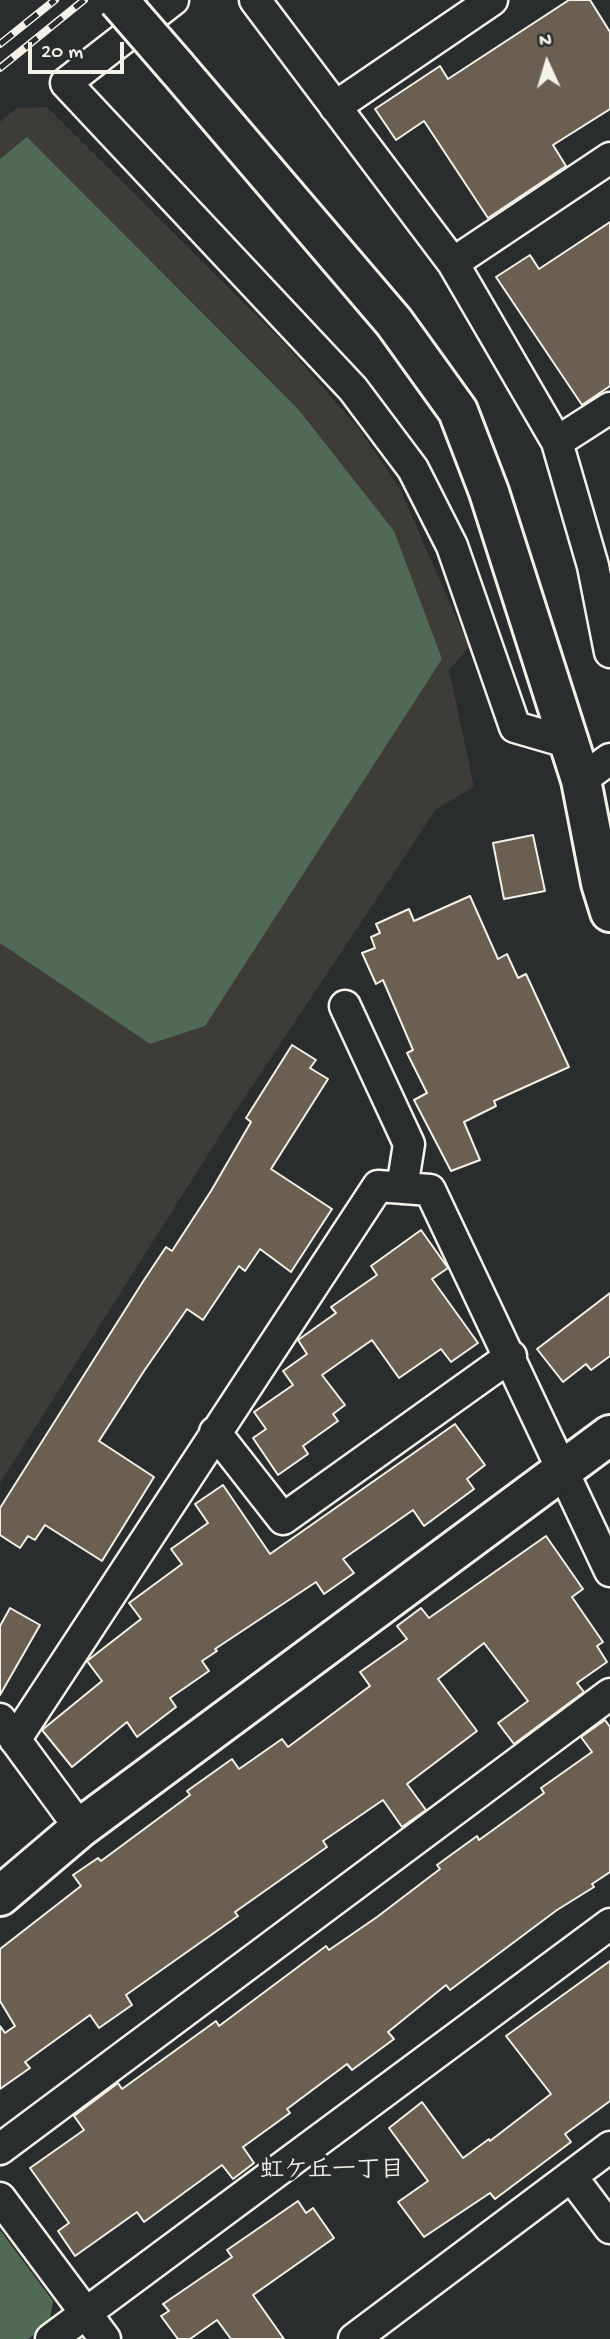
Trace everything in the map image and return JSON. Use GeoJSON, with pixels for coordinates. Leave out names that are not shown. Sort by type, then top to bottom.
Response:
{"type":"FeatureCollection","features":[{"type":"Feature","properties":{"kind":"street"},"geometry":{"type":"LineString","coordinates":[[118,0],[394,321],[457,411],[489,492],[570,743],[596,770],[601,883],[610,912]]}},
{"type":"Feature","properties":{"kind":"street"},"geometry":{"type":"LineString","coordinates":[[173,0],[66,83],[353,389],[413,469],[452,546],[515,727],[570,743]]}},
{"type":"Feature","properties":{"kind":"street"},"geometry":{"type":"LineString","coordinates":[[255,0],[453,263],[557,442],[593,566],[610,652]]}},
{"type":"Feature","properties":{"kind":"street"},"geometry":{"type":"LineString","coordinates":[[335,107],[492,0]]}},
{"type":"Feature","properties":{"kind":"street"},"geometry":{"type":"LineString","coordinates":[[453,263],[610,158]]}},
{"type":"Feature","properties":{"kind":"street"},"geometry":{"type":"LineString","coordinates":[[557,442],[610,408]]}},
{"type":"Feature","properties":{"kind":"street"},"geometry":{"type":"LineString","coordinates":[[345,1006],[409,1144],[402,1188]]}},
{"type":"Feature","properties":{"kind":"street"},"geometry":{"type":"LineString","coordinates":[[80,1828],[7,1730],[215,1432],[379,1186],[430,1190],[511,1356],[610,1571]]}},
{"type":"Feature","properties":{"kind":"street"},"geometry":{"type":"LineString","coordinates":[[215,1432],[283,1519],[511,1356]]}},
{"type":"Feature","properties":{"kind":"street"},"geometry":{"type":"LineString","coordinates":[[0,1896],[80,1828],[610,1435]]}},
{"type":"Feature","properties":{"kind":"street"},"geometry":{"type":"LineString","coordinates":[[0,2149],[610,1695]]}},
{"type":"Feature","properties":{"kind":"street"},"geometry":{"type":"LineString","coordinates":[[51,2339],[610,1924]]}},
{"type":"Feature","properties":{"kind":"street"},"geometry":{"type":"LineString","coordinates":[[354,2339],[610,2147]]}},
{"type":"Feature","properties":{"kind":"street"},"geometry":{"type":"LineString","coordinates":[[571,2176],[610,2228]]}},
{"type":"Feature","properties":{"kind":"street"},"geometry":{"type":"LineString","coordinates":[[0,2198],[105,2339]]}},
{"type":"Feature","properties":{"kind":"shaded area"},"geometry":{"type":"Polygon","coordinates":[[[47,107],[286,345],[359,429],[400,489],[469,647],[449,670],[474,787],[436,809],[226,1126],[0,1483],[0,122],[17,108],[47,107]]]}},
{"type":"Feature","properties":{"kind":"green space"},"geometry":{"type":"Polygon","coordinates":[[[27,137],[298,409],[394,531],[442,659],[205,1026],[150,1044],[0,943],[0,159],[27,137]]]}},
{"type":"Feature","properties":{"kind":"green space"},"geometry":{"type":"Polygon","coordinates":[[[0,2230],[53,2301],[49,2324],[28,2339],[0,2339],[0,2230]]]}},
{"type":"Feature","properties":{"kind":"building"},"geometry":{"type":"Polygon","coordinates":[[[569,0],[590,0],[610,32],[610,109],[553,145],[566,166],[488,218],[424,121],[396,140],[375,109],[440,66],[448,79],[569,0]]]}},
{"type":"Feature","properties":{"kind":"building"},"geometry":{"type":"Polygon","coordinates":[[[610,222],[610,386],[582,405],[496,277],[530,255],[539,269],[610,222]]]}},
{"type":"Feature","properties":{"kind":"building"},"geometry":{"type":"Polygon","coordinates":[[[533,835],[545,891],[504,899],[493,843],[533,835]]]}},
{"type":"Feature","properties":{"kind":"building"},"geometry":{"type":"Polygon","coordinates":[[[470,896],[498,959],[507,954],[518,978],[526,974],[569,1067],[494,1101],[496,1106],[464,1122],[480,1160],[451,1171],[414,1100],[427,1093],[407,1053],[413,1050],[383,980],[376,984],[362,953],[375,948],[371,937],[380,933],[376,924],[409,909],[414,921],[470,896]]]}},
{"type":"Feature","properties":{"kind":"building"},"geometry":{"type":"Polygon","coordinates":[[[292,1045],[316,1060],[310,1068],[328,1079],[271,1169],[332,1209],[291,1272],[260,1249],[245,1271],[239,1266],[203,1320],[187,1309],[144,1371],[99,1441],[154,1477],[102,1561],[45,1525],[35,1540],[28,1536],[20,1548],[0,1535],[0,1508],[144,1280],[166,1247],[172,1251],[211,1191],[251,1122],[246,1118],[292,1045]]]}},
{"type":"Feature","properties":{"kind":"building"},"geometry":{"type":"Polygon","coordinates":[[[421,1230],[448,1268],[432,1279],[478,1343],[451,1362],[441,1349],[399,1378],[372,1340],[322,1375],[345,1405],[333,1414],[338,1421],[303,1446],[308,1454],[278,1475],[253,1438],[266,1429],[254,1412],[293,1385],[283,1371],[307,1354],[298,1340],[336,1313],[331,1307],[377,1275],[371,1266],[421,1230]]]}},
{"type":"Feature","properties":{"kind":"building"},"geometry":{"type":"Polygon","coordinates":[[[610,1293],[610,1356],[591,1370],[586,1364],[563,1382],[537,1349],[610,1293]]]}},
{"type":"Feature","properties":{"kind":"building"},"geometry":{"type":"Polygon","coordinates":[[[455,1424],[485,1465],[467,1479],[474,1489],[424,1526],[413,1510],[343,1559],[354,1573],[324,1594],[316,1582],[215,1649],[217,1651],[202,1661],[209,1671],[170,1698],[176,1707],[137,1737],[127,1722],[72,1767],[42,1730],[102,1681],[87,1661],[141,1619],[129,1603],[182,1564],[171,1549],[208,1523],[195,1504],[223,1485],[270,1554],[455,1424]]]}},
{"type":"Feature","properties":{"kind":"building"},"geometry":{"type":"Polygon","coordinates":[[[546,1536],[583,1589],[572,1597],[603,1642],[597,1646],[607,1662],[577,1683],[584,1692],[514,1744],[498,1723],[528,1701],[484,1643],[438,1679],[477,1731],[407,1784],[426,1810],[402,1827],[383,1800],[323,1841],[327,1847],[235,1912],[238,1916],[126,1995],[132,2005],[99,2028],[90,2015],[25,2062],[30,2068],[0,2089],[0,2026],[5,2033],[15,2026],[0,2001],[0,1949],[81,1886],[73,1875],[98,1858],[101,1861],[190,1795],[187,1791],[232,1759],[239,1769],[282,1739],[288,1747],[370,1686],[360,1672],[407,1639],[397,1626],[421,1608],[429,1618],[546,1536]]]}},
{"type":"Feature","properties":{"kind":"building"},"geometry":{"type":"Polygon","coordinates":[[[10,1608],[40,1625],[0,1695],[0,1626],[10,1608]]]}},
{"type":"Feature","properties":{"kind":"building"},"geometry":{"type":"Polygon","coordinates":[[[605,1720],[610,1727],[610,1872],[592,1884],[594,1887],[557,1910],[450,1990],[446,1985],[388,2032],[394,2039],[352,2070],[347,2064],[287,2109],[290,2113],[243,2147],[254,2163],[233,2179],[222,2165],[144,2222],[137,2212],[75,2256],[58,2231],[69,2223],[30,2168],[84,2130],[74,2116],[118,2083],[122,2089],[216,2021],[219,2026],[326,1946],[329,1950],[377,1917],[440,1869],[437,1865],[477,1836],[479,1840],[544,1793],[541,1788],[592,1752],[581,1737],[605,1720]]]}},
{"type":"Feature","properties":{"kind":"building"},"geometry":{"type":"Polygon","coordinates":[[[610,1961],[610,2101],[565,2134],[571,2142],[495,2199],[490,2193],[424,2237],[398,2202],[428,2181],[389,2128],[422,2102],[463,2158],[489,2139],[490,2141],[551,2094],[506,2036],[610,1961]]]}},
{"type":"Feature","properties":{"kind":"building"},"geometry":{"type":"Polygon","coordinates":[[[298,2201],[306,2213],[313,2208],[334,2238],[253,2295],[284,2339],[231,2339],[217,2320],[190,2339],[178,2339],[161,2316],[169,2311],[163,2304],[232,2257],[227,2250],[298,2201]]]}},
{"type":"Feature","properties":{"kind":"railway"},"geometry":{"type":"LineString","coordinates":[[0,44],[55,0]]}},
{"type":"Feature","properties":{"kind":"railway"},"geometry":{"type":"LineString","coordinates":[[0,68],[84,0]]}},
{"type":"Feature","properties":{"kind":"district","name":"虹ケ丘一丁目"},"geometry":{"type":"Point","coordinates":[332,2172]}}]}
